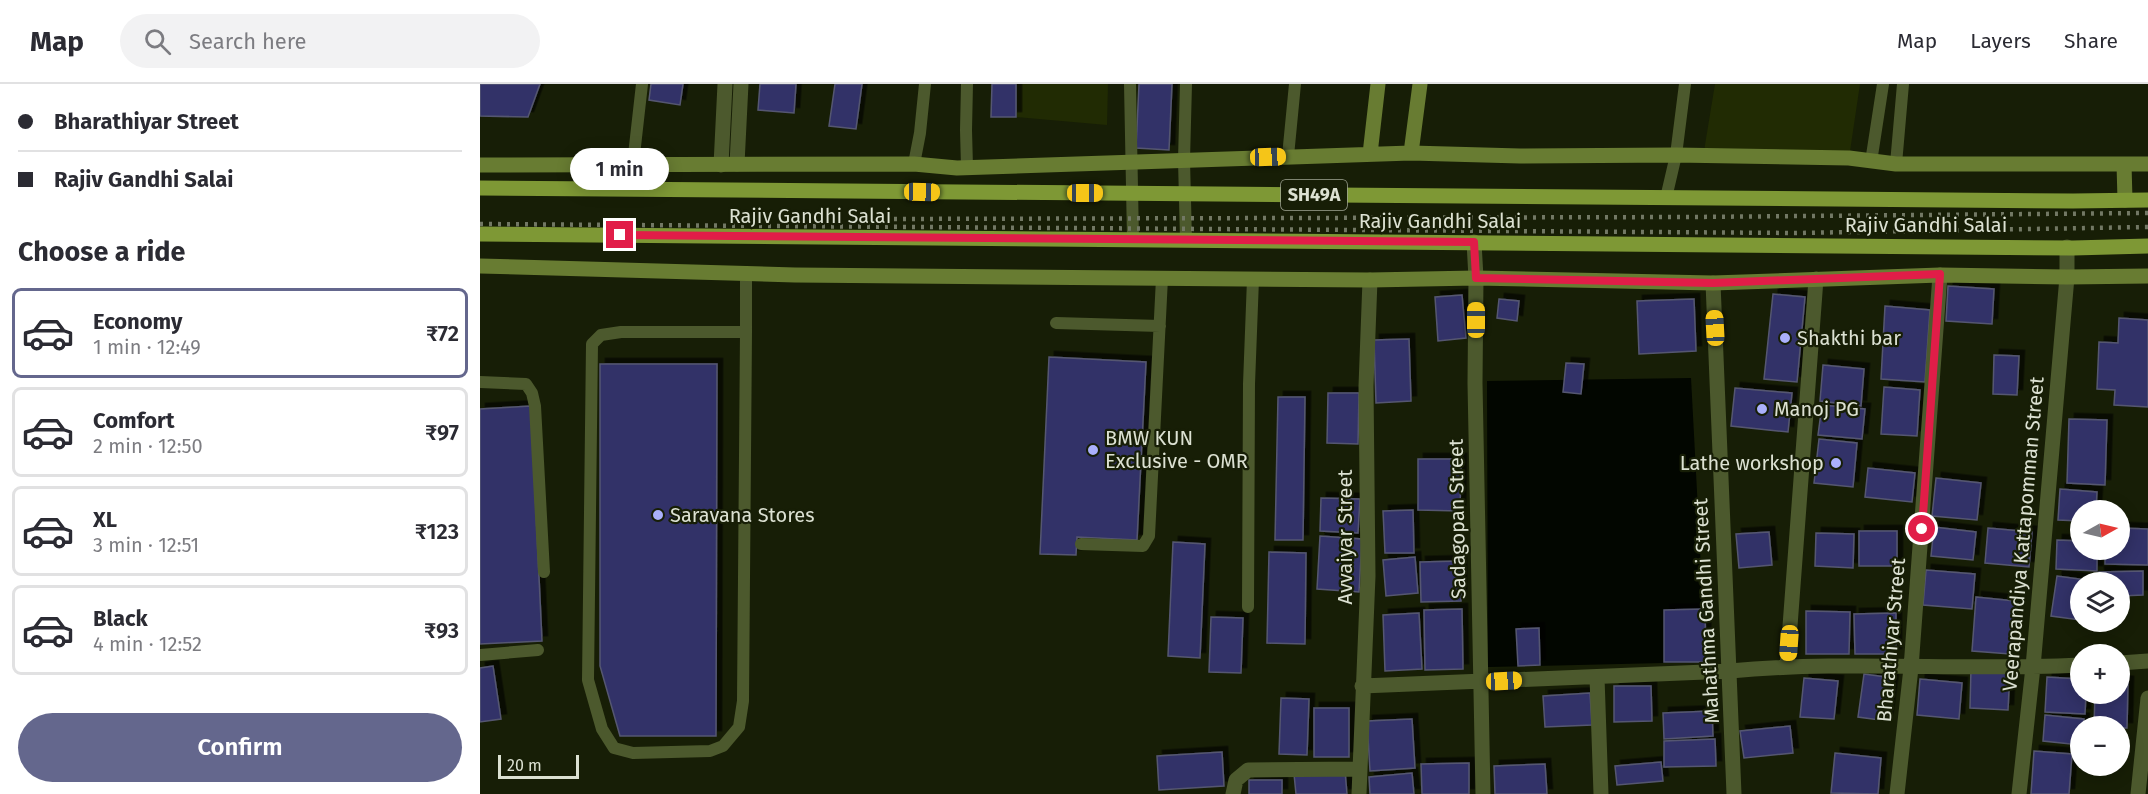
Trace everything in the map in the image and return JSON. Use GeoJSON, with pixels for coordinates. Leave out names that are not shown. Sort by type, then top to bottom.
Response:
{"type":"FeatureCollection","features":[{"type":"Feature","properties":{"kind":"main road","name":"Rajiv Gandhi Salai"},"geometry":{"type":"LineString","coordinates":[[480,188],[2148,200]]}},
{"type":"Feature","properties":{"kind":"main road","name":"Rajiv Gandhi Salai"},"geometry":{"type":"LineString","coordinates":[[480,234],[2148,246]]}},
{"type":"Feature","properties":{"kind":"street"},"geometry":{"type":"LineString","coordinates":[[725,84],[729,164]]}},
{"type":"Feature","properties":{"kind":"street"},"geometry":{"type":"LineString","coordinates":[[729,164],[741,84]]}},
{"type":"Feature","properties":{"kind":"street"},"geometry":{"type":"LineString","coordinates":[[1370,154],[1378,84]]}},
{"type":"Feature","properties":{"kind":"street"},"geometry":{"type":"LineString","coordinates":[[1411,153],[1420,84]]}},
{"type":"Feature","properties":{"kind":"street"},"geometry":{"type":"LineString","coordinates":[[480,165],[914,164],[957,168],[1411,153],[1520,156],[1676,154],[1849,158],[1896,164],[2148,164]]}},
{"type":"Feature","properties":{"kind":"street"},"geometry":{"type":"LineString","coordinates":[[2124,164],[2125,200]]}},
{"type":"Feature","properties":{"kind":"street","name":"Sadagopan Street"},"geometry":{"type":"LineString","coordinates":[[1474,242],[1483,794]]}},
{"type":"Feature","properties":{"kind":"street","name":"Veerapandiya Kattapomman Street"},"geometry":{"type":"LineString","coordinates":[[2019,794],[2033,667],[2067,277],[2067,247]]}},
{"type":"Feature","properties":{"kind":"street"},"geometry":{"type":"LineString","coordinates":[[480,266],[746,274],[1370,280],[1476,278],[1713,283],[1940,274],[2148,276]]}},
{"type":"Feature","properties":{"kind":"street","name":"Bharathiyar Street"},"geometry":{"type":"LineString","coordinates":[[1897,794],[1911,668],[1940,274]]}},
{"type":"Feature","properties":{"kind":"street"},"geometry":{"type":"LineString","coordinates":[[1787,666],[1816,279]]}},
{"type":"Feature","properties":{"kind":"street","name":"Avvaiyar Street"},"geometry":{"type":"LineString","coordinates":[[1359,794],[1368,576],[1366,386],[1370,280]]}},
{"type":"Feature","properties":{"kind":"street","name":"Mahathma Gandhi Street"},"geometry":{"type":"LineString","coordinates":[[1713,283],[1734,794]]}},
{"type":"Feature","properties":{"kind":"street"},"geometry":{"type":"LineString","coordinates":[[2130,662],[2148,661]]}},
{"type":"Feature","properties":{"kind":"street"},"geometry":{"type":"LineString","coordinates":[[1362,686],[1730,671],[1787,666],[1911,668],[2070,665]]}},
{"type":"Feature","properties":{"kind":"street"},"geometry":{"type":"LineString","coordinates":[[1597,677],[1601,794]]}},
{"type":"Feature","properties":{"kind":"street"},"geometry":{"type":"LineString","coordinates":[[2138,794],[2148,698]]}},
{"type":"Feature","properties":{"kind":"street"},"geometry":{"type":"LineString","coordinates":[[1233,794],[1236,780],[1248,770],[1359,769]]}},
{"type":"Feature","properties":{"kind":"lane"},"geometry":{"type":"LineString","coordinates":[[633,164],[642,84]]}},
{"type":"Feature","properties":{"kind":"lane"},"geometry":{"type":"LineString","coordinates":[[914,164],[925,84]]}},
{"type":"Feature","properties":{"kind":"lane"},"geometry":{"type":"LineString","coordinates":[[967,167],[968,84]]}},
{"type":"Feature","properties":{"kind":"lane"},"geometry":{"type":"LineString","coordinates":[[1130,84],[1133,239]]}},
{"type":"Feature","properties":{"kind":"lane"},"geometry":{"type":"LineString","coordinates":[[1186,84],[1184,160],[1186,240]]}},
{"type":"Feature","properties":{"kind":"lane"},"geometry":{"type":"LineString","coordinates":[[1288,156],[1295,84]]}},
{"type":"Feature","properties":{"kind":"lane"},"geometry":{"type":"LineString","coordinates":[[1666,198],[1676,154],[1685,84]]}},
{"type":"Feature","properties":{"kind":"lane"},"geometry":{"type":"LineString","coordinates":[[1871,162],[1882,84]]}},
{"type":"Feature","properties":{"kind":"lane"},"geometry":{"type":"LineString","coordinates":[[1896,164],[1903,84]]}},
{"type":"Feature","properties":{"kind":"lane"},"geometry":{"type":"LineString","coordinates":[[746,274],[746,332],[743,701],[739,727],[723,746],[710,751],[633,753],[614,748],[602,729],[588,680],[592,344],[601,335],[621,332],[746,332]]}},
{"type":"Feature","properties":{"kind":"lane"},"geometry":{"type":"LineString","coordinates":[[1081,544],[1143,546],[1149,536],[1162,278]]}},
{"type":"Feature","properties":{"kind":"lane"},"geometry":{"type":"LineString","coordinates":[[1248,607],[1249,384],[1253,279]]}},
{"type":"Feature","properties":{"kind":"lane"},"geometry":{"type":"LineString","coordinates":[[1056,323],[1160,326]]}},
{"type":"Feature","properties":{"kind":"lane"},"geometry":{"type":"LineString","coordinates":[[480,382],[525,384],[532,393],[536,406],[544,572]]}},
{"type":"Feature","properties":{"kind":"lane"},"geometry":{"type":"LineString","coordinates":[[480,656],[538,650]]}},
{"type":"Feature","properties":{"kind":"green space"},"geometry":{"type":"Polygon","coordinates":[[[1016,84],[1108,84],[1107,125],[1016,117],[1016,84]]]}},
{"type":"Feature","properties":{"kind":"green space"},"geometry":{"type":"Polygon","coordinates":[[[1715,84],[1860,84],[1849,158],[1703,157],[1715,84]]]}},
{"type":"Feature","properties":{"kind":"shaded area"},"geometry":{"type":"Polygon","coordinates":[[[1691,378],[1706,662],[1488,667],[1487,381],[1691,378]]]}},
{"type":"Feature","properties":{"kind":"building"},"geometry":{"type":"Polygon","coordinates":[[[480,84],[540,84],[528,117],[480,116],[480,84]]]}},
{"type":"Feature","properties":{"kind":"building"},"geometry":{"type":"Polygon","coordinates":[[[651,84],[683,84],[680,105],[649,100],[651,84]]]}},
{"type":"Feature","properties":{"kind":"building"},"geometry":{"type":"Polygon","coordinates":[[[760,84],[796,84],[794,113],[758,110],[760,84]]]}},
{"type":"Feature","properties":{"kind":"building"},"geometry":{"type":"Polygon","coordinates":[[[835,84],[862,84],[856,129],[829,126],[835,84]]]}},
{"type":"Feature","properties":{"kind":"building"},"geometry":{"type":"Polygon","coordinates":[[[992,84],[1016,84],[1016,117],[991,117],[992,84]]]}},
{"type":"Feature","properties":{"kind":"building"},"geometry":{"type":"Polygon","coordinates":[[[1139,84],[1172,84],[1169,150],[1136,148],[1139,84]]]}},
{"type":"Feature","properties":{"kind":"building"},"geometry":{"type":"Polygon","coordinates":[[[1948,286],[1994,289],[1992,324],[1946,321],[1948,286]]]}},
{"type":"Feature","properties":{"kind":"building","name":"Shakthi bar"},"geometry":{"type":"Polygon","coordinates":[[[1773,294],[1805,297],[1797,382],[1764,379],[1773,294]]]}},
{"type":"Feature","properties":{"kind":"building"},"geometry":{"type":"Polygon","coordinates":[[[1462,295],[1466,338],[1438,341],[1435,297],[1462,295]]]}},
{"type":"Feature","properties":{"kind":"building"},"geometry":{"type":"Polygon","coordinates":[[[1499,299],[1519,301],[1517,321],[1497,318],[1499,299]]]}},
{"type":"Feature","properties":{"kind":"building"},"geometry":{"type":"Polygon","coordinates":[[[1694,299],[1696,351],[1639,354],[1637,301],[1694,299]]]}},
{"type":"Feature","properties":{"kind":"building"},"geometry":{"type":"Polygon","coordinates":[[[1885,306],[1930,310],[1925,382],[1881,379],[1885,306]]]}},
{"type":"Feature","properties":{"kind":"building"},"geometry":{"type":"Polygon","coordinates":[[[2119,318],[2148,320],[2148,407],[2114,405],[2115,390],[2097,389],[2099,342],[2118,343],[2119,318]]]}},
{"type":"Feature","properties":{"kind":"building"},"geometry":{"type":"Polygon","coordinates":[[[1409,339],[1411,401],[1376,403],[1374,340],[1409,339]]]}},
{"type":"Feature","properties":{"kind":"building"},"geometry":{"type":"Polygon","coordinates":[[[1994,355],[2019,356],[2017,395],[1993,394],[1994,355]]]}},
{"type":"Feature","properties":{"kind":"building","name":"BMW KUN Exclusive - OMR"},"geometry":{"type":"Polygon","coordinates":[[[1049,357],[1146,362],[1137,540],[1077,537],[1076,555],[1040,554],[1049,357]]]}},
{"type":"Feature","properties":{"kind":"building"},"geometry":{"type":"Polygon","coordinates":[[[1566,363],[1584,364],[1581,394],[1563,392],[1566,363]]]}},
{"type":"Feature","properties":{"kind":"building","name":"Saravana Stores"},"geometry":{"type":"Polygon","coordinates":[[[600,364],[717,364],[716,736],[620,736],[600,666],[600,364]]]}},
{"type":"Feature","properties":{"kind":"building"},"geometry":{"type":"Polygon","coordinates":[[[1823,365],[1864,369],[1861,406],[1820,401],[1823,365]]]}},
{"type":"Feature","properties":{"kind":"building"},"geometry":{"type":"Polygon","coordinates":[[[1884,387],[1920,390],[1917,436],[1881,434],[1884,387]]]}},
{"type":"Feature","properties":{"kind":"building","name":"Manoj PG"},"geometry":{"type":"Polygon","coordinates":[[[1735,388],[1792,393],[1788,432],[1731,426],[1735,388]]]}},
{"type":"Feature","properties":{"kind":"building"},"geometry":{"type":"Polygon","coordinates":[[[1328,393],[1359,393],[1358,444],[1327,443],[1328,393]]]}},
{"type":"Feature","properties":{"kind":"building"},"geometry":{"type":"Polygon","coordinates":[[[1278,397],[1305,397],[1303,540],[1275,540],[1278,397]]]}},
{"type":"Feature","properties":{"kind":"building"},"geometry":{"type":"Polygon","coordinates":[[[1822,405],[1865,409],[1862,439],[1818,435],[1822,405]]]}},
{"type":"Feature","properties":{"kind":"building"},"geometry":{"type":"Polygon","coordinates":[[[531,406],[542,641],[480,644],[480,409],[531,406]]]}},
{"type":"Feature","properties":{"kind":"building"},"geometry":{"type":"Polygon","coordinates":[[[2069,419],[2107,420],[2105,485],[2067,483],[2069,419]]]}},
{"type":"Feature","properties":{"kind":"building","name":"Lathe workshop"},"geometry":{"type":"Polygon","coordinates":[[[1819,439],[1857,443],[1853,487],[1814,483],[1819,439]]]}},
{"type":"Feature","properties":{"kind":"building"},"geometry":{"type":"Polygon","coordinates":[[[1418,459],[1461,459],[1460,511],[1418,510],[1418,459]]]}},
{"type":"Feature","properties":{"kind":"building"},"geometry":{"type":"Polygon","coordinates":[[[1868,468],[1915,473],[1912,502],[1865,497],[1868,468]]]}},
{"type":"Feature","properties":{"kind":"building"},"geometry":{"type":"Polygon","coordinates":[[[1936,478],[1981,483],[1977,520],[1932,516],[1936,478]]]}},
{"type":"Feature","properties":{"kind":"building"},"geometry":{"type":"Polygon","coordinates":[[[2060,489],[2097,492],[2097,500],[2070,500],[2070,521],[2058,520],[2060,489]]]}},
{"type":"Feature","properties":{"kind":"building"},"geometry":{"type":"Polygon","coordinates":[[[1321,498],[1360,499],[1358,533],[1320,531],[1321,498]]]}},
{"type":"Feature","properties":{"kind":"building"},"geometry":{"type":"Polygon","coordinates":[[[1413,510],[1414,553],[1385,553],[1383,511],[1413,510]]]}},
{"type":"Feature","properties":{"kind":"building"},"geometry":{"type":"Polygon","coordinates":[[[1934,527],[1976,532],[1973,560],[1931,556],[1934,527]]]}},
{"type":"Feature","properties":{"kind":"building"},"geometry":{"type":"Polygon","coordinates":[[[1988,528],[2032,532],[2029,567],[1985,563],[1988,528]]]}},
{"type":"Feature","properties":{"kind":"building"},"geometry":{"type":"Polygon","coordinates":[[[2130,528],[2148,529],[2148,565],[2105,564],[2105,560],[2130,560],[2130,528]]]}},
{"type":"Feature","properties":{"kind":"building"},"geometry":{"type":"Polygon","coordinates":[[[1859,531],[1897,531],[1897,566],[1859,566],[1859,531]]]}},
{"type":"Feature","properties":{"kind":"building"},"geometry":{"type":"Polygon","coordinates":[[[1769,532],[1772,565],[1739,568],[1736,534],[1769,532]]]}},
{"type":"Feature","properties":{"kind":"building"},"geometry":{"type":"Polygon","coordinates":[[[1816,533],[1854,534],[1853,568],[1815,566],[1816,533]]]}},
{"type":"Feature","properties":{"kind":"building"},"geometry":{"type":"Polygon","coordinates":[[[1320,536],[1362,539],[1359,592],[1317,589],[1320,536]]]}},
{"type":"Feature","properties":{"kind":"building"},"geometry":{"type":"Polygon","coordinates":[[[2057,540],[2070,541],[2070,560],[2097,560],[2097,571],[2056,569],[2057,540]]]}},
{"type":"Feature","properties":{"kind":"building"},"geometry":{"type":"Polygon","coordinates":[[[1173,542],[1205,544],[1200,658],[1168,656],[1173,542]]]}},
{"type":"Feature","properties":{"kind":"building"},"geometry":{"type":"Polygon","coordinates":[[[1269,552],[1306,553],[1305,644],[1267,643],[1269,552]]]}},
{"type":"Feature","properties":{"kind":"building"},"geometry":{"type":"Polygon","coordinates":[[[1415,557],[1418,593],[1386,596],[1383,560],[1415,557]]]}},
{"type":"Feature","properties":{"kind":"building"},"geometry":{"type":"Polygon","coordinates":[[[1461,561],[1461,601],[1421,602],[1420,562],[1461,561]]]}},
{"type":"Feature","properties":{"kind":"building"},"geometry":{"type":"Polygon","coordinates":[[[1926,570],[1975,574],[1972,609],[1923,605],[1926,570]]]}},
{"type":"Feature","properties":{"kind":"building"},"geometry":{"type":"Polygon","coordinates":[[[2143,571],[2143,595],[2130,596],[2130,572],[2099,572],[2143,571]]]}},
{"type":"Feature","properties":{"kind":"building"},"geometry":{"type":"Polygon","coordinates":[[[2057,576],[2070,578],[2070,619],[2051,616],[2057,576]]]}},
{"type":"Feature","properties":{"kind":"building"},"geometry":{"type":"Polygon","coordinates":[[[1976,597],[2015,601],[2010,654],[1972,651],[1976,597]]]}},
{"type":"Feature","properties":{"kind":"building"},"geometry":{"type":"Polygon","coordinates":[[[1462,609],[1463,669],[1425,670],[1424,610],[1462,609]]]}},
{"type":"Feature","properties":{"kind":"building"},"geometry":{"type":"Polygon","coordinates":[[[1705,609],[1706,662],[1664,662],[1664,610],[1705,609]]]}},
{"type":"Feature","properties":{"kind":"building"},"geometry":{"type":"Polygon","coordinates":[[[1806,611],[1850,612],[1849,654],[1806,654],[1806,611]]]}},
{"type":"Feature","properties":{"kind":"building"},"geometry":{"type":"Polygon","coordinates":[[[1419,613],[1422,669],[1385,671],[1383,615],[1419,613]]]}},
{"type":"Feature","properties":{"kind":"building"},"geometry":{"type":"Polygon","coordinates":[[[1896,613],[1896,654],[1855,654],[1854,614],[1896,613]]]}},
{"type":"Feature","properties":{"kind":"building"},"geometry":{"type":"Polygon","coordinates":[[[1211,617],[1243,618],[1241,673],[1209,672],[1211,617]]]}},
{"type":"Feature","properties":{"kind":"building"},"geometry":{"type":"Polygon","coordinates":[[[1539,628],[1540,665],[1518,666],[1516,629],[1539,628]]]}},
{"type":"Feature","properties":{"kind":"building"},"geometry":{"type":"Polygon","coordinates":[[[493,666],[501,719],[480,722],[480,668],[493,666]]]}},
{"type":"Feature","properties":{"kind":"building"},"geometry":{"type":"Polygon","coordinates":[[[1971,668],[2010,670],[2008,710],[1970,708],[1971,668]]]}},
{"type":"Feature","properties":{"kind":"building"},"geometry":{"type":"Polygon","coordinates":[[[1864,674],[1893,678],[1887,721],[1858,717],[1864,674]]]}},
{"type":"Feature","properties":{"kind":"building"},"geometry":{"type":"Polygon","coordinates":[[[2047,677],[2070,678],[2070,704],[2085,704],[2085,714],[2045,712],[2047,677]]]}},
{"type":"Feature","properties":{"kind":"building"},"geometry":{"type":"Polygon","coordinates":[[[1804,678],[1838,681],[1834,719],[1800,717],[1804,678]]]}},
{"type":"Feature","properties":{"kind":"building"},"geometry":{"type":"Polygon","coordinates":[[[1920,679],[1962,683],[1959,719],[1917,715],[1920,679]]]}},
{"type":"Feature","properties":{"kind":"building"},"geometry":{"type":"Polygon","coordinates":[[[1614,686],[1651,686],[1652,721],[1614,722],[1614,686]]]}},
{"type":"Feature","properties":{"kind":"building"},"geometry":{"type":"Polygon","coordinates":[[[1590,693],[1592,725],[1545,727],[1543,696],[1590,693]]]}},
{"type":"Feature","properties":{"kind":"building"},"geometry":{"type":"Polygon","coordinates":[[[1281,698],[1309,699],[1307,755],[1279,754],[1281,698]]]}},
{"type":"Feature","properties":{"kind":"building"},"geometry":{"type":"Polygon","coordinates":[[[2095,704],[2128,704],[2127,716],[2094,716],[2095,704]]]}},
{"type":"Feature","properties":{"kind":"building"},"geometry":{"type":"Polygon","coordinates":[[[1314,708],[1349,708],[1349,757],[1314,757],[1314,708]]]}},
{"type":"Feature","properties":{"kind":"building"},"geometry":{"type":"Polygon","coordinates":[[[1712,711],[1713,736],[1664,739],[1663,713],[1712,711]]]}},
{"type":"Feature","properties":{"kind":"building"},"geometry":{"type":"Polygon","coordinates":[[[2045,715],[2070,718],[2070,744],[2043,741],[2045,715]]]}},
{"type":"Feature","properties":{"kind":"building"},"geometry":{"type":"Polygon","coordinates":[[[1412,719],[1415,768],[1370,771],[1367,721],[1412,719]]]}},
{"type":"Feature","properties":{"kind":"building"},"geometry":{"type":"Polygon","coordinates":[[[1790,726],[1793,753],[1744,758],[1740,731],[1790,726]]]}},
{"type":"Feature","properties":{"kind":"building"},"geometry":{"type":"Polygon","coordinates":[[[1715,739],[1716,766],[1664,767],[1664,741],[1715,739]]]}},
{"type":"Feature","properties":{"kind":"building"},"geometry":{"type":"Polygon","coordinates":[[[2034,751],[2070,754],[2069,794],[2031,794],[2034,751]]]}},
{"type":"Feature","properties":{"kind":"building"},"geometry":{"type":"Polygon","coordinates":[[[1222,752],[1224,786],[1159,790],[1157,756],[1222,752]]]}},
{"type":"Feature","properties":{"kind":"building"},"geometry":{"type":"Polygon","coordinates":[[[1835,753],[1881,758],[1878,794],[1831,793],[1835,753]]]}},
{"type":"Feature","properties":{"kind":"building"},"geometry":{"type":"Polygon","coordinates":[[[1661,762],[1663,781],[1617,785],[1615,766],[1661,762]]]}},
{"type":"Feature","properties":{"kind":"building"},"geometry":{"type":"Polygon","coordinates":[[[1469,763],[1469,794],[1422,794],[1421,764],[1469,763]]]}},
{"type":"Feature","properties":{"kind":"building"},"geometry":{"type":"Polygon","coordinates":[[[1545,764],[1547,794],[1495,794],[1494,766],[1545,764]]]}},
{"type":"Feature","properties":{"kind":"building"},"geometry":{"type":"Polygon","coordinates":[[[1345,771],[1347,794],[1296,794],[1294,774],[1345,771]]]}},
{"type":"Feature","properties":{"kind":"building"},"geometry":{"type":"Polygon","coordinates":[[[1412,773],[1414,794],[1370,794],[1369,777],[1412,773]]]}},
{"type":"Feature","properties":{"kind":"building"},"geometry":{"type":"Polygon","coordinates":[[[1249,780],[1282,780],[1282,794],[1249,794],[1249,780]]]}},
{"type":"Feature","properties":{"kind":"railway"},"geometry":{"type":"LineString","coordinates":[[885,219],[1691,217],[2148,213]]}},
{"type":"Feature","properties":{"kind":"railway"},"geometry":{"type":"LineString","coordinates":[[480,224],[1796,233],[2148,227]]}},
{"type":"Feature","properties":{"kind":"place","name":"Shakthi bar"},"geometry":{"type":"Point","coordinates":[1785,338]}},
{"type":"Feature","properties":{"kind":"place","name":"Manoj PG"},"geometry":{"type":"Point","coordinates":[1762,409]}},
{"type":"Feature","properties":{"kind":"place","name":"BMW KUN Exclusive - OMR"},"geometry":{"type":"Point","coordinates":[1093,450]}},
{"type":"Feature","properties":{"kind":"place","name":"Lathe workshop"},"geometry":{"type":"Point","coordinates":[1836,463]}},
{"type":"Feature","properties":{"kind":"place","name":"Saravana Stores"},"geometry":{"type":"Point","coordinates":[658,515]}},
{"type":"Feature","properties":{"kind":"route"},"geometry":{"type":"LineString","coordinates":[[620,235],[1474,242],[1476,278],[1713,283],[1940,274],[1922,529]]}}]}
